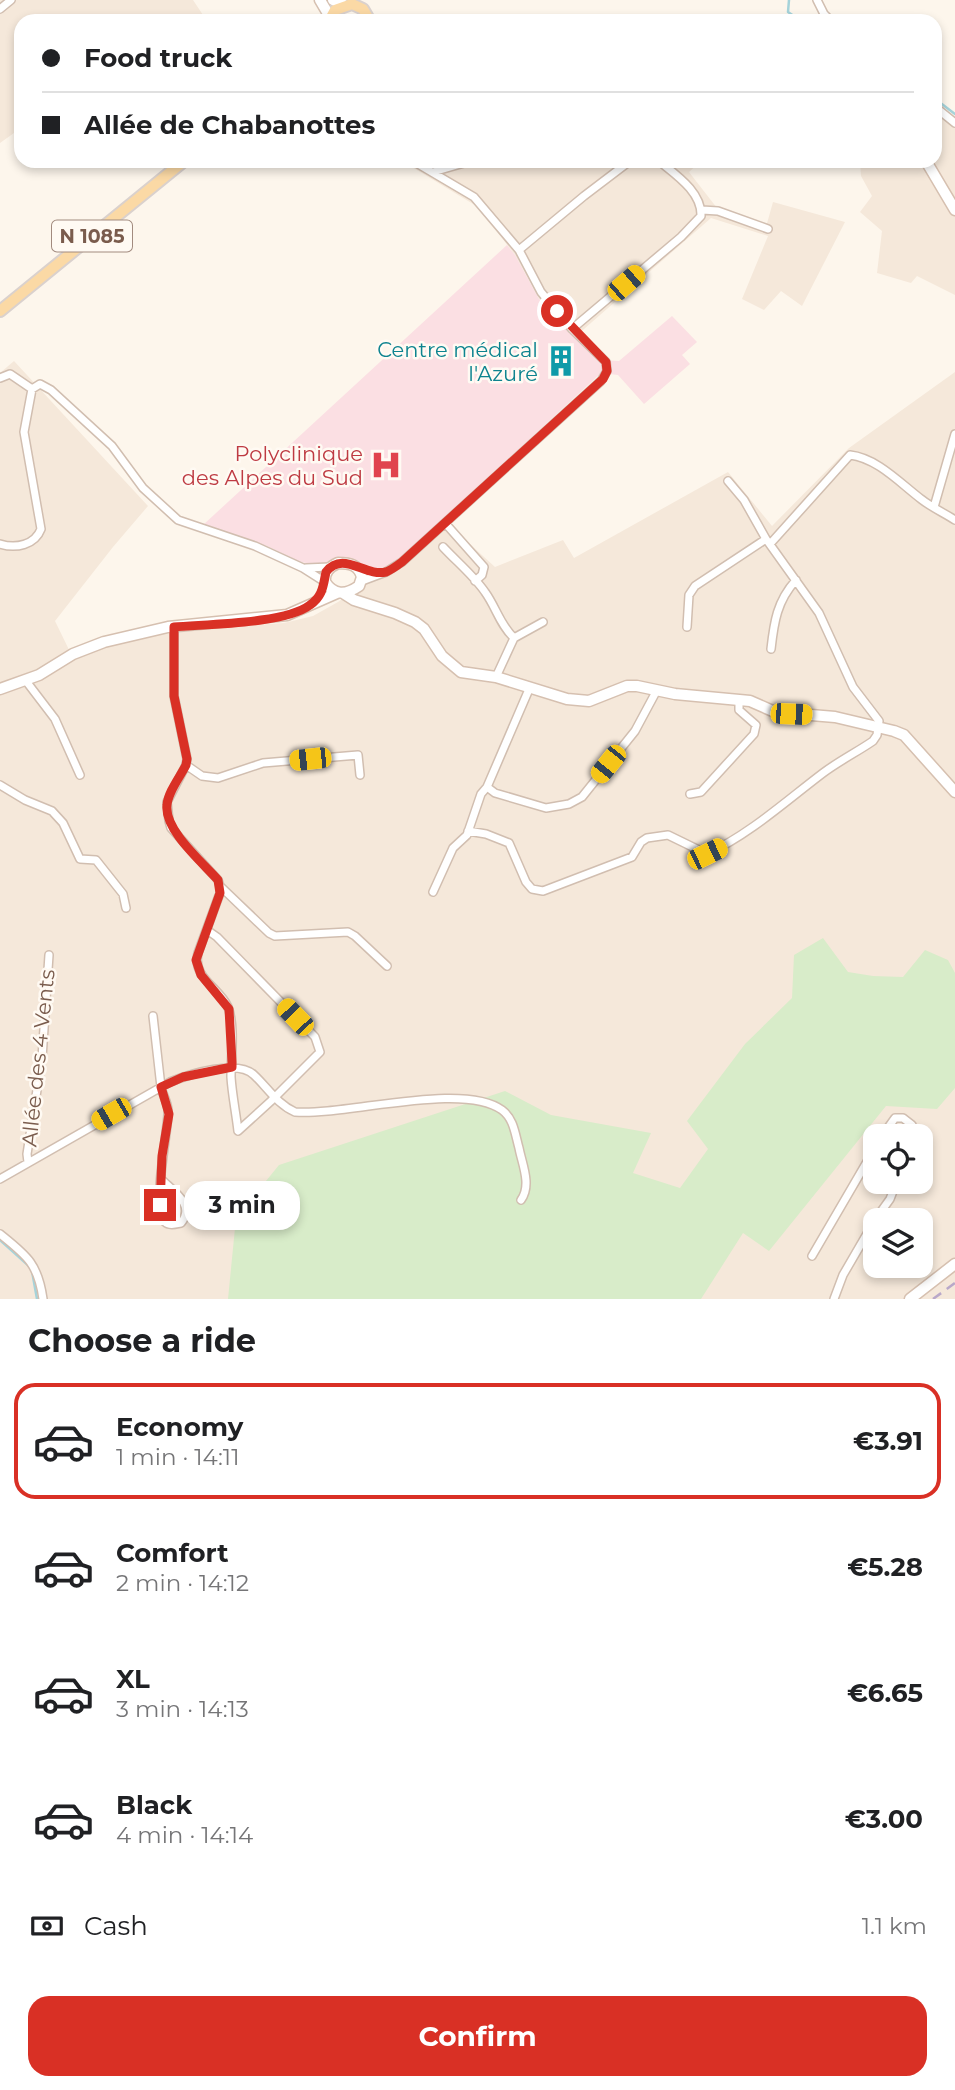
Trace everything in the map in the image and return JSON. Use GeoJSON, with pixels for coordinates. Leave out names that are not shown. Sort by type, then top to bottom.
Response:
{"type":"FeatureCollection","features":[{"type":"Feature","properties":{"kind":"main road"},"geometry":{"type":"LineString","coordinates":[[332,14],[335,9],[344,5],[359,5],[367,14]]}},
{"type":"Feature","properties":{"kind":"main road","name":"N 1085"},"geometry":{"type":"LineString","coordinates":[[0,311],[175,168]]}},
{"type":"Feature","properties":{"kind":"street"},"geometry":{"type":"LineString","coordinates":[[0,9],[11,0]]}},
{"type":"Feature","properties":{"kind":"street"},"geometry":{"type":"LineString","coordinates":[[333,0],[344,5]]}},
{"type":"Feature","properties":{"kind":"street"},"geometry":{"type":"LineString","coordinates":[[0,689],[26,681],[87,647],[127,635],[174,627],[287,615],[386,572],[402,562],[601,382],[607,371],[606,362],[572,329],[541,292],[519,250],[474,197],[426,168]]}},
{"type":"Feature","properties":{"kind":"street"},"geometry":{"type":"LineString","coordinates":[[433,172],[447,168]]}},
{"type":"Feature","properties":{"kind":"street"},"geometry":{"type":"LineString","coordinates":[[519,250],[621,168]]}},
{"type":"Feature","properties":{"kind":"street"},"geometry":{"type":"LineString","coordinates":[[572,329],[681,237],[701,216],[701,204],[686,184],[667,168]]}},
{"type":"Feature","properties":{"kind":"street"},"geometry":{"type":"LineString","coordinates":[[930,168],[955,210]]}},
{"type":"Feature","properties":{"kind":"street"},"geometry":{"type":"LineString","coordinates":[[702,210],[718,211],[768,229]]}},
{"type":"Feature","properties":{"kind":"street"},"geometry":{"type":"LineString","coordinates":[[0,378],[10,374],[32,389]]}},
{"type":"Feature","properties":{"kind":"street"},"geometry":{"type":"LineString","coordinates":[[0,544],[14,547],[23,545],[38,536],[41,528],[24,432],[32,389],[40,384],[51,390],[112,446],[143,488],[178,520],[255,546],[303,568],[354,600],[415,622],[424,629],[442,656],[457,670],[471,675],[496,677],[578,701],[598,698],[627,686],[690,696],[739,699],[759,703],[775,712],[835,717],[879,727],[904,735],[955,792]]}},
{"type":"Feature","properties":{"kind":"street"},"geometry":{"type":"LineString","coordinates":[[934,507],[955,442],[955,434]]}},
{"type":"Feature","properties":{"kind":"street"},"geometry":{"type":"LineString","coordinates":[[687,627],[690,595],[695,586],[768,541],[849,455],[873,463],[955,520]]}},
{"type":"Feature","properties":{"kind":"street"},"geometry":{"type":"LineString","coordinates":[[468,831],[486,834],[509,843],[526,882],[535,891],[542,891],[632,857],[641,842],[647,838],[667,835],[707,854],[776,810],[826,771],[873,741],[879,727],[876,715],[853,687],[819,613],[768,541],[744,500],[728,481]]}},
{"type":"Feature","properties":{"kind":"street"},"geometry":{"type":"LineString","coordinates":[[444,523],[484,567],[482,575],[475,581]]}},
{"type":"Feature","properties":{"kind":"street"},"geometry":{"type":"LineString","coordinates":[[443,547],[484,590],[497,611],[503,628],[514,638]]}},
{"type":"Feature","properties":{"kind":"street"},"geometry":{"type":"LineString","coordinates":[[303,568],[330,567],[345,563],[386,572]]}},
{"type":"Feature","properties":{"kind":"street"},"geometry":{"type":"LineString","coordinates":[[311,605],[325,583],[326,572],[330,567]]}},
{"type":"Feature","properties":{"kind":"street"},"geometry":{"type":"LineString","coordinates":[[358,568],[362,574],[360,583],[367,604]]}},
{"type":"Feature","properties":{"kind":"street"},"geometry":{"type":"LineString","coordinates":[[771,649],[774,624],[784,593],[796,580]]}},
{"type":"Feature","properties":{"kind":"street"},"geometry":{"type":"LineString","coordinates":[[496,677],[514,638],[543,622]]}},
{"type":"Feature","properties":{"kind":"street"},"geometry":{"type":"LineString","coordinates":[[174,627],[174,696],[186,765],[167,802],[169,821],[172,828],[218,880],[220,886],[220,893],[196,960],[201,975],[229,1009],[231,1076],[238,1130],[320,1052],[315,1037],[207,930]]}},
{"type":"Feature","properties":{"kind":"street"},"geometry":{"type":"LineString","coordinates":[[26,681],[55,719],[80,775]]}},
{"type":"Feature","properties":{"kind":"street"},"geometry":{"type":"LineString","coordinates":[[433,892],[453,848],[468,831],[481,794],[487,787],[530,687]]}},
{"type":"Feature","properties":{"kind":"street"},"geometry":{"type":"LineString","coordinates":[[487,787],[495,793],[546,808],[569,804],[582,797],[635,731],[657,690]]}},
{"type":"Feature","properties":{"kind":"street"},"geometry":{"type":"LineString","coordinates":[[690,794],[701,792],[754,734],[756,725],[739,710],[739,699]]}},
{"type":"Feature","properties":{"kind":"street"},"geometry":{"type":"LineString","coordinates":[[186,765],[202,776],[218,778],[263,763],[358,755],[360,775]]}},
{"type":"Feature","properties":{"kind":"street"},"geometry":{"type":"LineString","coordinates":[[0,785],[25,800],[52,811],[63,823],[80,859],[96,860],[123,894],[126,908]]}},
{"type":"Feature","properties":{"kind":"street"},"geometry":{"type":"LineString","coordinates":[[220,886],[275,936],[348,932],[387,966]]}},
{"type":"Feature","properties":{"kind":"street","name":"Allée des 4 Vents"},"geometry":{"type":"LineString","coordinates":[[28,1162],[42,1058],[49,955]]}},
{"type":"Feature","properties":{"kind":"street"},"geometry":{"type":"LineString","coordinates":[[153,1016],[161,1087],[169,1114],[162,1156],[161,1179],[160,1215],[171,1225],[181,1223],[187,1209],[184,1201],[161,1179]]}},
{"type":"Feature","properties":{"kind":"street"},"geometry":{"type":"LineString","coordinates":[[0,1179],[161,1087],[183,1077],[242,1067],[249,1070],[289,1109],[304,1113],[436,1099],[458,1099],[493,1105],[505,1112],[513,1123],[526,1179],[526,1191],[521,1200]]}},
{"type":"Feature","properties":{"kind":"street"},"geometry":{"type":"LineString","coordinates":[[891,1124],[895,1118],[903,1118],[911,1124]]}},
{"type":"Feature","properties":{"kind":"street"},"geometry":{"type":"LineString","coordinates":[[812,1256],[863,1169]]}},
{"type":"Feature","properties":{"kind":"street"},"geometry":{"type":"LineString","coordinates":[[0,1234],[34,1266],[43,1299]]}},
{"type":"Feature","properties":{"kind":"street"},"geometry":{"type":"LineString","coordinates":[[834,1299],[843,1275],[863,1241]]}},
{"type":"Feature","properties":{"kind":"street"},"geometry":{"type":"LineString","coordinates":[[910,1299],[955,1264]]}},
{"type":"Feature","properties":{"kind":"shaded area"},"geometry":{"type":"Polygon","coordinates":[[[0,0],[193,0],[202,14],[14,14],[14,133],[0,143],[0,0]]]}},
{"type":"Feature","properties":{"kind":"shaded area"},"geometry":{"type":"Polygon","coordinates":[[[942,109],[955,121],[955,295],[917,276],[911,283],[877,273],[882,231],[860,212],[872,196],[861,176],[860,168],[942,168],[942,109]]]}},
{"type":"Feature","properties":{"kind":"shaded area"},"geometry":{"type":"Polygon","coordinates":[[[414,168],[693,168],[689,172],[717,208],[766,227],[773,202],[845,222],[802,306],[781,291],[764,310],[742,299],[768,236],[711,218],[576,336],[539,299],[515,255],[478,207],[414,168]]]}},
{"type":"Feature","properties":{"kind":"shaded area","name":"Polyclinique des Alpes du Sud"},"geometry":{"type":"Polygon","coordinates":[[[507,245],[539,299],[600,360],[619,361],[672,316],[697,342],[682,355],[690,364],[644,404],[618,375],[601,373],[399,560],[382,569],[337,559],[326,564],[313,565],[267,546],[203,525],[507,245]]]}},
{"type":"Feature","properties":{"kind":"shaded area"},"geometry":{"type":"Polygon","coordinates":[[[14,361],[148,506],[55,621],[73,658],[133,638],[284,623],[313,616],[338,602],[449,525],[495,567],[563,540],[574,558],[728,472],[772,526],[849,448],[955,372],[955,1299],[0,1299],[0,373],[14,361]]]}},
{"type":"Feature","properties":{"kind":"green space"},"geometry":{"type":"Polygon","coordinates":[[[823,938],[848,972],[903,977],[925,950],[948,960],[955,973],[955,1088],[937,1109],[886,1106],[871,1124],[863,1124],[863,1135],[769,1251],[743,1233],[701,1299],[228,1299],[236,1218],[279,1165],[505,1091],[551,1115],[651,1133],[633,1173],[680,1188],[708,1149],[687,1121],[745,1044],[792,998],[794,955],[823,938]]]}},
{"type":"Feature","properties":{"kind":"waterway"},"geometry":{"type":"LineString","coordinates":[[789,0],[788,12],[791,14]]}},
{"type":"Feature","properties":{"kind":"waterway"},"geometry":{"type":"LineString","coordinates":[[942,104],[955,114]]}},
{"type":"Feature","properties":{"kind":"waterway"},"geometry":{"type":"LineString","coordinates":[[0,1240],[29,1266]]}},
{"type":"Feature","properties":{"kind":"waterway"},"geometry":{"type":"LineString","coordinates":[[32,1271],[37,1299]]}},
{"type":"Feature","properties":{"kind":"railway"},"geometry":{"type":"LineString","coordinates":[[933,1299],[955,1283]]}},
{"type":"Feature","properties":{"kind":"place","name":"Centre médical l'Azuré"},"geometry":{"type":"Point","coordinates":[561,361]}},
{"type":"Feature","properties":{"kind":"place","name":"Polyclinique des Alpes du Sud"},"geometry":{"type":"Point","coordinates":[386,465]}},
{"type":"Feature","properties":{"kind":"route"},"geometry":{"type":"LineString","coordinates":[[160,1205],[162,1156],[169,1114],[161,1087],[196,1073],[232,1067],[233,1054],[229,1009],[201,975],[196,960],[220,893],[220,886],[218,880],[172,828],[167,811],[170,794],[187,759],[174,696],[174,627],[287,615],[311,605],[326,585],[326,572],[338,563],[386,572],[402,562],[603,379],[607,371],[606,362],[557,311]]}}]}
